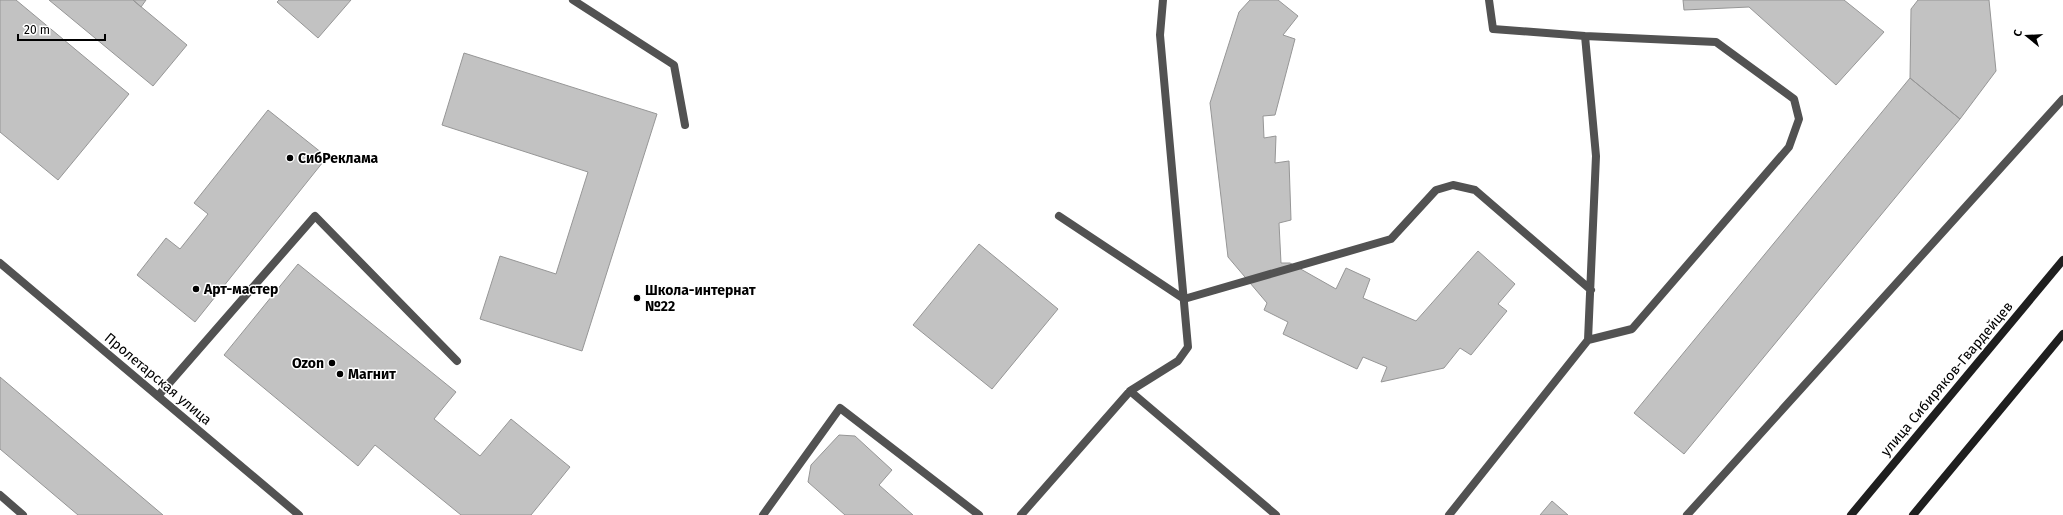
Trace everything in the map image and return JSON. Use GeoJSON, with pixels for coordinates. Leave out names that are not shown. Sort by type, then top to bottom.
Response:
{"type":"FeatureCollection","features":[{"type":"Feature","properties":{"kind":"main road","name":"улица Сибиряков-Гвардейцев"},"geometry":{"type":"LineString","coordinates":[[1851,515],[2063,260]]}},
{"type":"Feature","properties":{"kind":"main road"},"geometry":{"type":"LineString","coordinates":[[1913,515],[2063,334]]}},
{"type":"Feature","properties":{"kind":"street"},"geometry":{"type":"LineString","coordinates":[[573,0],[674,65],[686,125]]}},
{"type":"Feature","properties":{"kind":"street"},"geometry":{"type":"LineString","coordinates":[[1021,515],[1130,391],[1178,361],[1188,347],[1160,35],[1163,0]]}},
{"type":"Feature","properties":{"kind":"street"},"geometry":{"type":"LineString","coordinates":[[1489,0],[1493,29],[1586,36],[1716,42],[1794,99],[1799,119],[1789,147],[1632,329],[1588,340]]}},
{"type":"Feature","properties":{"kind":"street"},"geometry":{"type":"LineString","coordinates":[[1449,515],[1588,340],[1596,156],[1586,36]]}},
{"type":"Feature","properties":{"kind":"street"},"geometry":{"type":"LineString","coordinates":[[1687,515],[2063,99]]}},
{"type":"Feature","properties":{"kind":"street"},"geometry":{"type":"LineString","coordinates":[[1059,216],[1184,299],[1391,239],[1436,190],[1454,185],[1475,190],[1590,290]]}},
{"type":"Feature","properties":{"kind":"street"},"geometry":{"type":"LineString","coordinates":[[158,396],[315,216],[457,361]]}},
{"type":"Feature","properties":{"kind":"street","name":"Пролетарская улица"},"geometry":{"type":"LineString","coordinates":[[0,263],[298,515]]}},
{"type":"Feature","properties":{"kind":"street"},"geometry":{"type":"LineString","coordinates":[[1130,391],[1276,515]]}},
{"type":"Feature","properties":{"kind":"street"},"geometry":{"type":"LineString","coordinates":[[763,515],[840,408],[979,515]]}},
{"type":"Feature","properties":{"kind":"street"},"geometry":{"type":"LineString","coordinates":[[0,495],[23,515]]}},
{"type":"Feature","properties":{"kind":"building"},"geometry":{"type":"Polygon","coordinates":[[[0,0],[16,0],[129,94],[58,180],[0,132],[0,0]]]}},
{"type":"Feature","properties":{"kind":"building"},"geometry":{"type":"Polygon","coordinates":[[[49,0],[133,0],[187,45],[153,86],[49,0]]]}},
{"type":"Feature","properties":{"kind":"building"},"geometry":{"type":"Polygon","coordinates":[[[133,0],[146,0],[141,7],[133,0]]]}},
{"type":"Feature","properties":{"kind":"building"},"geometry":{"type":"Polygon","coordinates":[[[279,0],[351,0],[318,38],[277,2],[279,0]]]}},
{"type":"Feature","properties":{"kind":"building"},"geometry":{"type":"Polygon","coordinates":[[[1250,0],[1278,0],[1298,16],[1283,35],[1295,39],[1275,115],[1263,116],[1264,138],[1276,136],[1275,163],[1289,161],[1291,220],[1279,223],[1281,263],[1290,263],[1336,289],[1346,268],[1370,279],[1363,298],[1416,321],[1478,251],[1515,284],[1498,304],[1507,311],[1471,355],[1460,348],[1444,368],[1381,382],[1387,367],[1363,357],[1357,369],[1283,334],[1288,322],[1264,310],[1267,303],[1228,257],[1210,103],[1239,12],[1250,0]]]}},
{"type":"Feature","properties":{"kind":"building"},"geometry":{"type":"Polygon","coordinates":[[[1683,0],[1844,0],[1884,32],[1836,85],[1749,7],[1684,10],[1683,0]]]}},
{"type":"Feature","properties":{"kind":"building"},"geometry":{"type":"Polygon","coordinates":[[[1918,0],[1989,0],[1996,71],[1960,119],[1910,78],[1911,9],[1918,0]]]}},
{"type":"Feature","properties":{"kind":"building"},"geometry":{"type":"Polygon","coordinates":[[[464,53],[657,114],[582,351],[480,319],[500,256],[556,274],[588,172],[442,125],[464,53]]]}},
{"type":"Feature","properties":{"kind":"building"},"geometry":{"type":"Polygon","coordinates":[[[1910,78],[1960,119],[1684,454],[1634,413],[1910,78]]]}},
{"type":"Feature","properties":{"kind":"building"},"geometry":{"type":"Polygon","coordinates":[[[268,110],[327,157],[195,322],[137,275],[166,238],[180,249],[208,214],[194,203],[268,110]]]}},
{"type":"Feature","properties":{"kind":"building"},"geometry":{"type":"Polygon","coordinates":[[[979,244],[1058,309],[992,389],[913,325],[979,244]]]}},
{"type":"Feature","properties":{"kind":"building","name":"Магнит"},"geometry":{"type":"Polygon","coordinates":[[[298,264],[456,392],[434,419],[480,456],[511,419],[570,467],[531,515],[461,515],[375,445],[358,466],[224,355],[298,264]]]}},
{"type":"Feature","properties":{"kind":"building"},"geometry":{"type":"Polygon","coordinates":[[[0,377],[163,515],[78,515],[0,449],[0,377]]]}},
{"type":"Feature","properties":{"kind":"building"},"geometry":{"type":"Polygon","coordinates":[[[839,435],[855,436],[892,470],[879,485],[913,515],[845,515],[808,482],[811,465],[839,435]]]}},
{"type":"Feature","properties":{"kind":"building"},"geometry":{"type":"Polygon","coordinates":[[[1552,501],[1568,515],[1540,515],[1552,501]]]}},
{"type":"Feature","properties":{"kind":"place","name":"СибРеклама"},"geometry":{"type":"Point","coordinates":[290,158]}},
{"type":"Feature","properties":{"kind":"place","name":"Арт-мастер"},"geometry":{"type":"Point","coordinates":[196,289]}},
{"type":"Feature","properties":{"kind":"place","name":"Школа-интернат №22"},"geometry":{"type":"Point","coordinates":[637,298]}},
{"type":"Feature","properties":{"kind":"place","name":"Ozon"},"geometry":{"type":"Point","coordinates":[332,363]}},
{"type":"Feature","properties":{"kind":"place","name":"Магнит"},"geometry":{"type":"Point","coordinates":[340,374]}}]}
